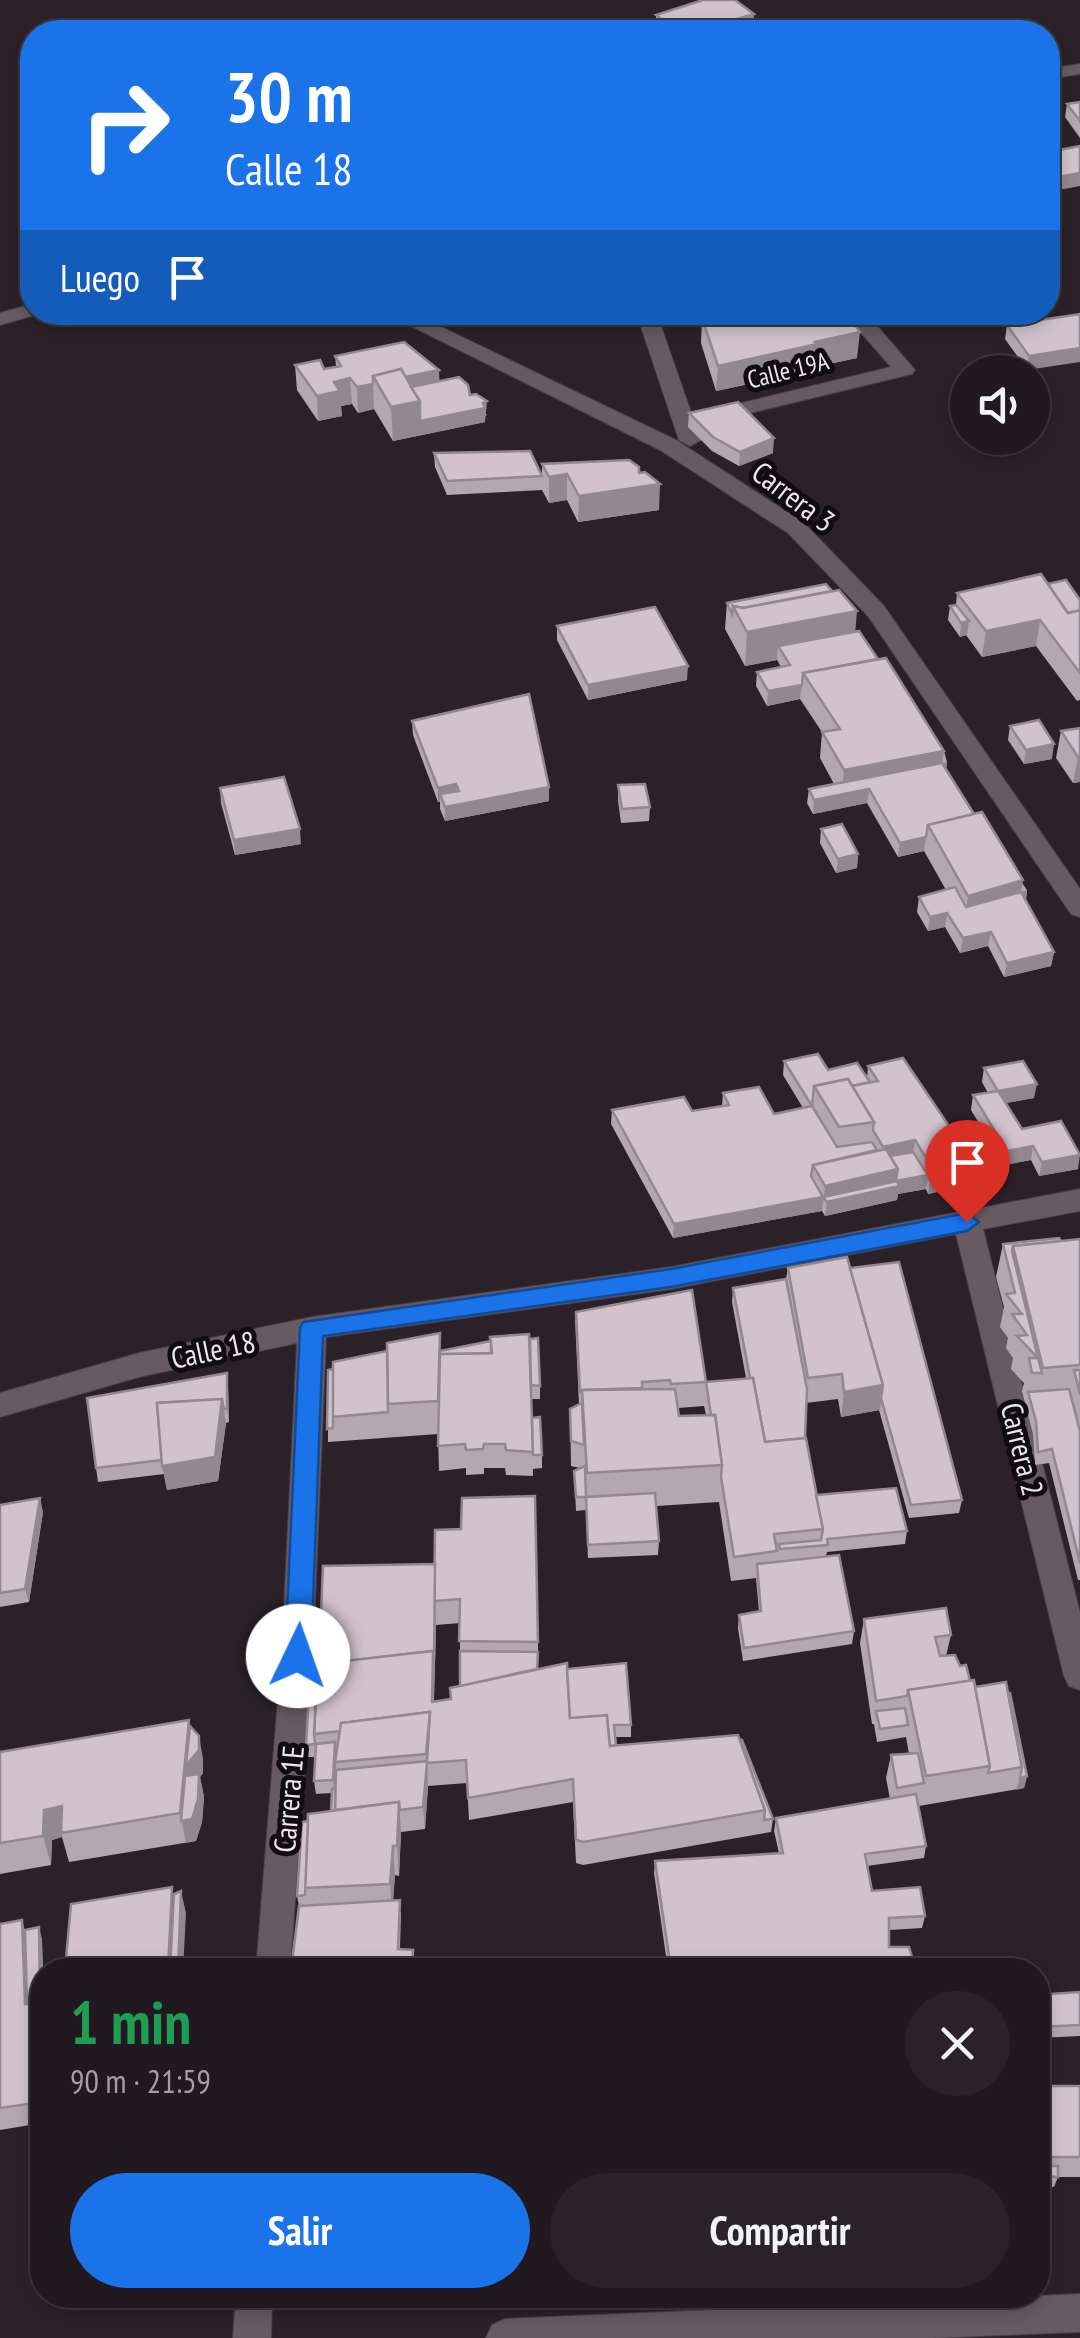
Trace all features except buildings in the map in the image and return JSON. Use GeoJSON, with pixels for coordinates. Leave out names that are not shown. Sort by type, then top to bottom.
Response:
{"type":"FeatureCollection","features":[{"type":"Feature","properties":{"kind":"street","name":"Carrera 3"},"geometry":{"type":"LineString","coordinates":[[420,325],[668,446],[796,528],[876,610],[1080,908]]}},
{"type":"Feature","properties":{"kind":"street"},"geometry":{"type":"LineString","coordinates":[[650,325],[698,465]]}},
{"type":"Feature","properties":{"kind":"street","name":"Calle 19A"},"geometry":{"type":"LineString","coordinates":[[684,423],[905,370],[865,325]]}},
{"type":"Feature","properties":{"kind":"street","name":"Calle 18"},"geometry":{"type":"LineString","coordinates":[[0,1405],[139,1365],[312,1328],[671,1278],[1080,1200]]}},
{"type":"Feature","properties":{"kind":"street","name":"Carrera 2"},"geometry":{"type":"LineString","coordinates":[[967,1222],[1080,1676]]}},
{"type":"Feature","properties":{"kind":"street","name":"Carrera 1E"},"geometry":{"type":"LineString","coordinates":[[273,1958],[292,1759],[312,1328]]}},
{"type":"Feature","properties":{"kind":"street"},"geometry":{"type":"LineString","coordinates":[[252,2338],[253,2308]]}},
{"type":"Feature","properties":{"kind":"street"},"geometry":{"type":"LineString","coordinates":[[504,2338],[1080,2313]]}},
{"type":"Feature","properties":{"kind":"route"},"geometry":{"type":"LineString","coordinates":[[298,1656],[312,1328],[671,1278],[967,1222]]}}]}
